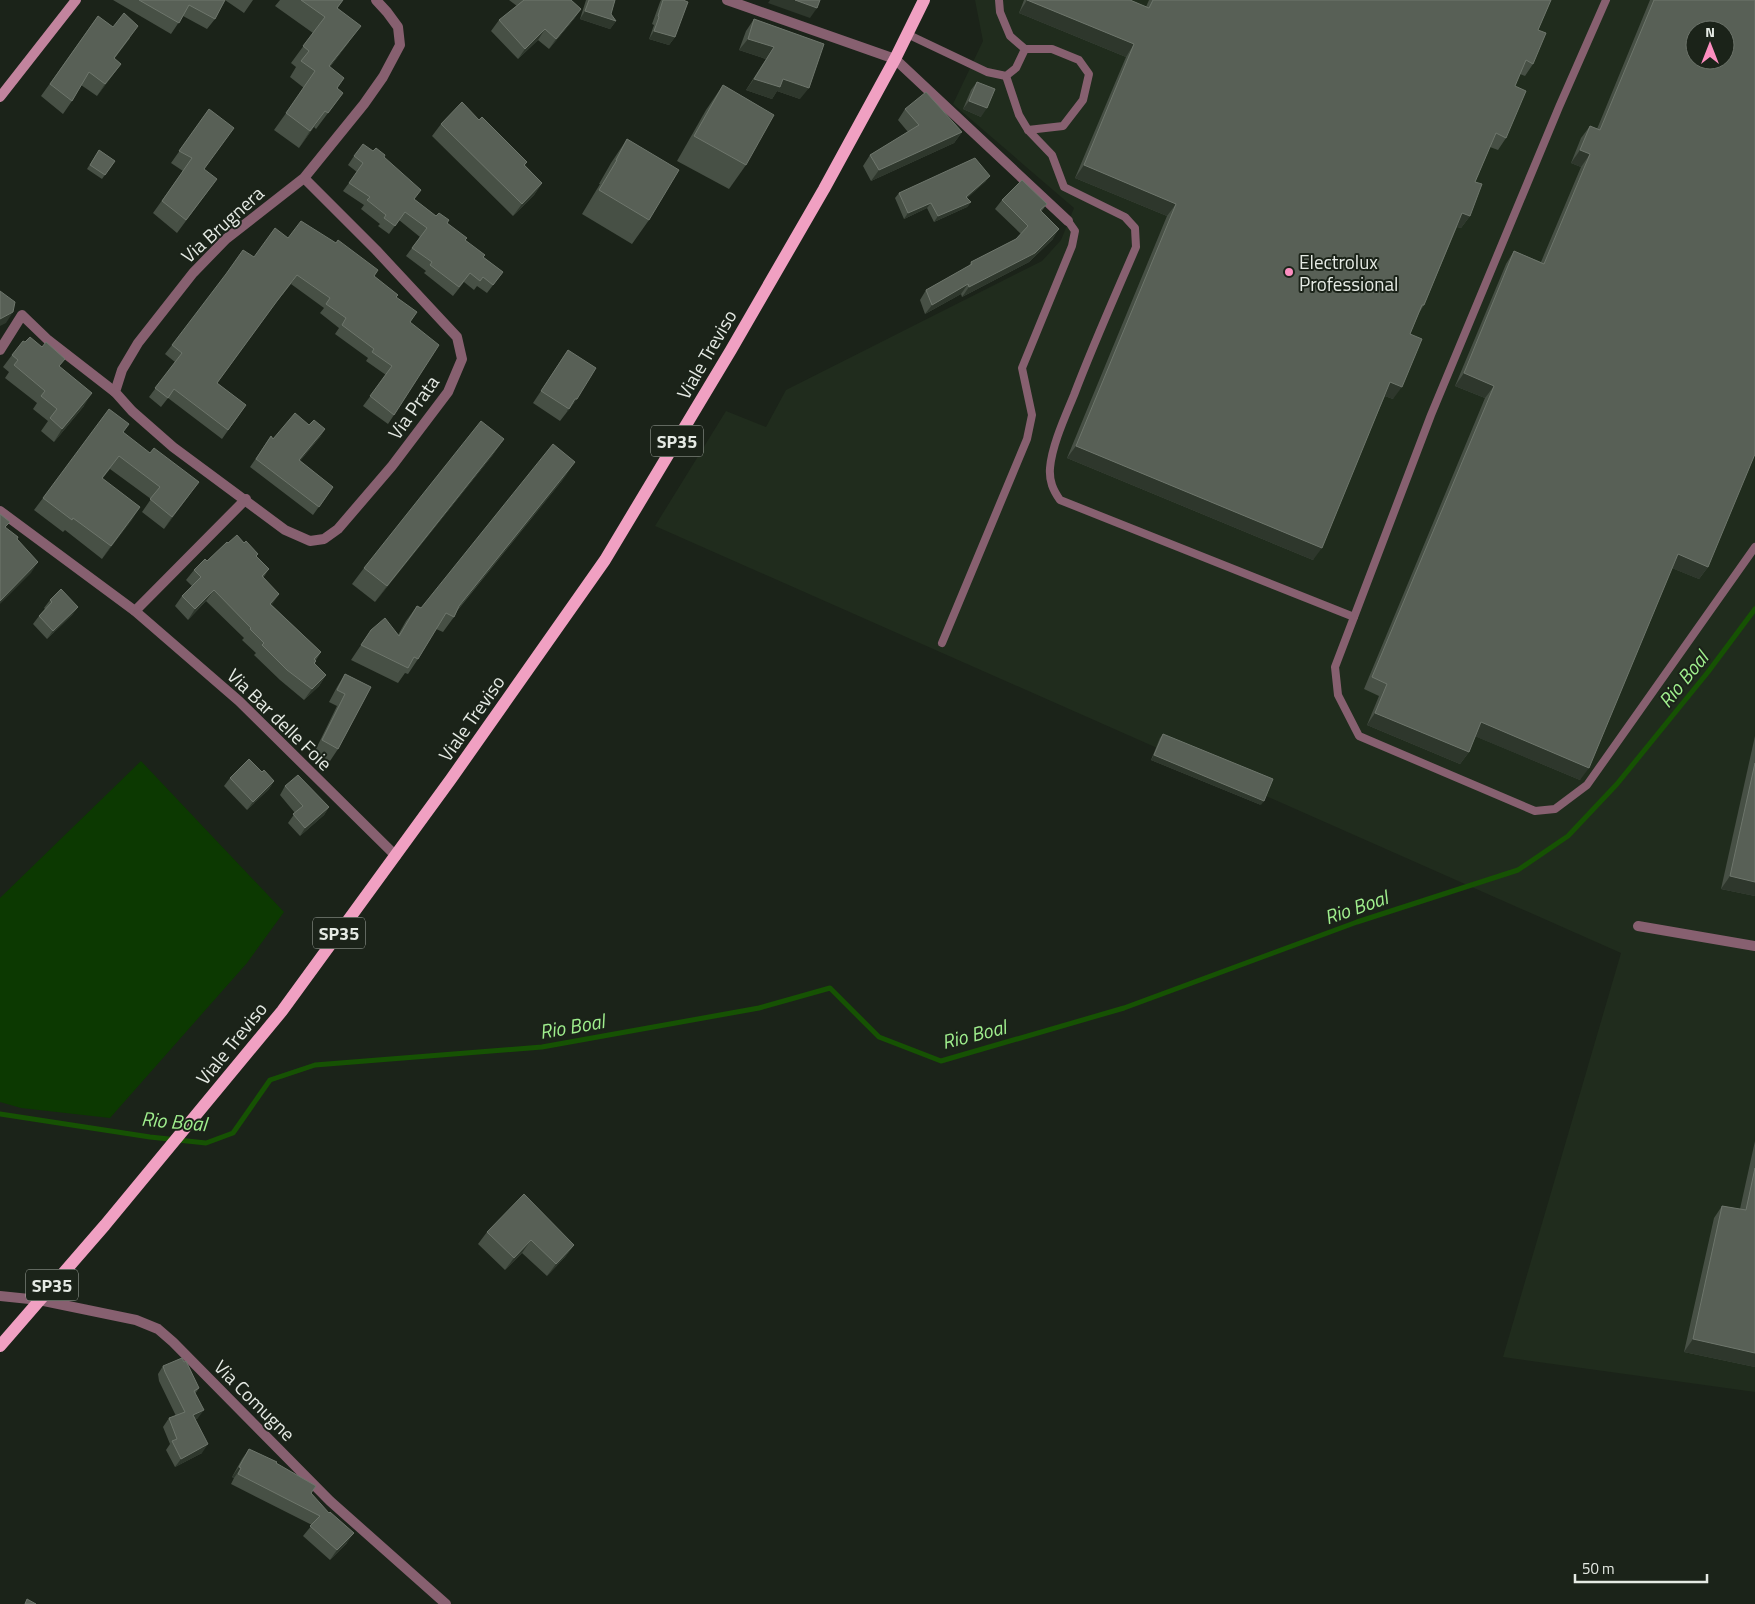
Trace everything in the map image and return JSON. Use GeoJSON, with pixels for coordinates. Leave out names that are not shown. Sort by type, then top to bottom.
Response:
{"type":"FeatureCollection","features":[{"type":"Feature","properties":{"kind":"main road","name":"Viale Treviso"},"geometry":{"type":"LineString","coordinates":[[0,1346],[105,1225],[282,1011],[396,856],[605,560],[731,350],[824,189],[895,59],[924,0]]}},
{"type":"Feature","properties":{"kind":"street"},"geometry":{"type":"LineString","coordinates":[[0,97],[76,0]]}},
{"type":"Feature","properties":{"kind":"street","name":"Via Brugnera"},"geometry":{"type":"LineString","coordinates":[[115,392],[122,370],[138,343],[192,273],[226,238],[304,178],[383,77],[400,45],[398,26],[376,0]]}},
{"type":"Feature","properties":{"kind":"street"},"geometry":{"type":"LineString","coordinates":[[727,0],[741,2],[895,59],[1068,221]]}},
{"type":"Feature","properties":{"kind":"street","name":"Via Prata"},"geometry":{"type":"LineString","coordinates":[[246,499],[285,530],[310,541],[324,539],[338,528],[392,466],[448,392],[462,359],[457,337],[376,250],[304,178]]}},
{"type":"Feature","properties":{"kind":"street"},"geometry":{"type":"LineString","coordinates":[[0,350],[22,315],[48,340],[115,392],[132,411],[173,447],[246,499],[136,611]]}},
{"type":"Feature","properties":{"kind":"street","name":"Via Bar delle Foie"},"geometry":{"type":"LineString","coordinates":[[0,511],[136,611],[239,701],[396,856]]}},
{"type":"Feature","properties":{"kind":"street"},"geometry":{"type":"LineString","coordinates":[[1638,926],[1755,946]]}},
{"type":"Feature","properties":{"kind":"street","name":"Via Comugne"},"geometry":{"type":"LineString","coordinates":[[0,1296],[39,1300],[136,1320],[158,1329],[330,1501],[446,1604]]}},
{"type":"Feature","properties":{"kind":"lane"},"geometry":{"type":"LineString","coordinates":[[999,0],[1000,12],[1010,36],[1025,49],[1052,48],[1079,60],[1089,74],[1083,100],[1063,126],[1028,130]]}},
{"type":"Feature","properties":{"kind":"lane"},"geometry":{"type":"LineString","coordinates":[[1606,0],[1439,397],[1354,617],[1335,667],[1338,695],[1359,736],[1535,812],[1554,809],[1588,785],[1755,547]]}},
{"type":"Feature","properties":{"kind":"lane"},"geometry":{"type":"LineString","coordinates":[[907,34],[988,72],[1006,76]]}},
{"type":"Feature","properties":{"kind":"lane"},"geometry":{"type":"LineString","coordinates":[[1006,76],[1016,68],[1025,49]]}},
{"type":"Feature","properties":{"kind":"lane"},"geometry":{"type":"LineString","coordinates":[[1006,76],[1019,115],[1028,130],[1052,155],[1064,187],[1125,216],[1135,228],[1136,247],[1090,353],[1052,456],[1050,480],[1053,490],[1060,500],[1354,617]]}},
{"type":"Feature","properties":{"kind":"lane"},"geometry":{"type":"LineString","coordinates":[[942,643],[1027,439],[1032,415],[1022,368],[1072,246],[1075,232],[1068,221]]}},
{"type":"Feature","properties":{"kind":"shaded area"},"geometry":{"type":"Polygon","coordinates":[[[975,0],[1755,0],[1755,1392],[1503,1357],[1621,953],[655,526],[726,411],[766,427],[786,390],[1042,261],[1061,240],[1074,208],[953,104],[983,41],[975,0]]]}},
{"type":"Feature","properties":{"kind":"green space"},"geometry":{"type":"Polygon","coordinates":[[[141,761],[284,912],[247,963],[110,1118],[21,1108],[0,1102],[0,898],[141,761]]]}},
{"type":"Feature","properties":{"kind":"building"},"geometry":{"type":"Polygon","coordinates":[[[139,0],[225,0],[215,19],[189,5],[179,23],[139,0]]]}},
{"type":"Feature","properties":{"kind":"building"},"geometry":{"type":"Polygon","coordinates":[[[301,0],[343,0],[337,8],[361,26],[329,66],[344,78],[337,88],[343,93],[328,113],[325,111],[310,131],[286,113],[315,71],[301,61],[309,51],[303,46],[325,17],[301,0]]]}},
{"type":"Feature","properties":{"kind":"building"},"geometry":{"type":"Polygon","coordinates":[[[524,0],[571,0],[581,9],[556,39],[545,29],[525,49],[499,20],[524,0]]]}},
{"type":"Feature","properties":{"kind":"building"},"geometry":{"type":"Polygon","coordinates":[[[589,0],[615,0],[611,14],[616,21],[585,11],[589,0]]]}},
{"type":"Feature","properties":{"kind":"building"},"geometry":{"type":"Polygon","coordinates":[[[663,0],[683,0],[688,2],[675,37],[654,31],[663,0]]]}},
{"type":"Feature","properties":{"kind":"building"},"geometry":{"type":"Polygon","coordinates":[[[795,0],[820,0],[817,8],[795,0]]]}},
{"type":"Feature","properties":{"kind":"building","name":"Electrolux Professional"},"geometry":{"type":"Polygon","coordinates":[[[1027,0],[1130,0],[1149,8],[1153,0],[1551,0],[1538,30],[1546,33],[1533,64],[1526,60],[1515,86],[1526,91],[1506,138],[1496,133],[1475,182],[1482,184],[1470,216],[1462,213],[1410,334],[1422,339],[1402,387],[1390,382],[1322,548],[1076,446],[1176,204],[1084,165],[1134,44],[1027,0]]]}},
{"type":"Feature","properties":{"kind":"building"},"geometry":{"type":"Polygon","coordinates":[[[1654,0],[1755,0],[1755,454],[1708,567],[1678,554],[1589,768],[1481,722],[1469,752],[1375,713],[1387,684],[1372,677],[1494,386],[1464,373],[1514,251],[1544,264],[1590,154],[1580,150],[1590,126],[1600,130],[1654,0]]]}},
{"type":"Feature","properties":{"kind":"building"},"geometry":{"type":"Polygon","coordinates":[[[124,13],[138,26],[114,58],[121,64],[105,84],[89,72],[72,101],[50,84],[98,16],[113,27],[124,13]]]}},
{"type":"Feature","properties":{"kind":"building"},"geometry":{"type":"Polygon","coordinates":[[[754,19],[824,44],[809,88],[783,79],[780,87],[754,79],[774,47],[748,39],[754,19]]]}},
{"type":"Feature","properties":{"kind":"building"},"geometry":{"type":"Polygon","coordinates":[[[977,82],[995,89],[987,108],[969,101],[977,82]]]}},
{"type":"Feature","properties":{"kind":"building"},"geometry":{"type":"Polygon","coordinates":[[[723,85],[774,115],[746,165],[694,136],[723,85]]]}},
{"type":"Feature","properties":{"kind":"building"},"geometry":{"type":"Polygon","coordinates":[[[926,92],[962,132],[879,170],[870,155],[919,125],[905,109],[926,92]]]}},
{"type":"Feature","properties":{"kind":"building"},"geometry":{"type":"Polygon","coordinates":[[[462,102],[479,120],[482,117],[527,162],[524,165],[542,183],[522,204],[441,124],[462,102]]]}},
{"type":"Feature","properties":{"kind":"building"},"geometry":{"type":"Polygon","coordinates":[[[209,109],[234,128],[204,169],[217,179],[186,220],[162,201],[192,158],[179,151],[209,109]]]}},
{"type":"Feature","properties":{"kind":"building"},"geometry":{"type":"Polygon","coordinates":[[[627,139],[679,170],[649,220],[599,190],[627,139]]]}},
{"type":"Feature","properties":{"kind":"building"},"geometry":{"type":"Polygon","coordinates":[[[363,144],[373,151],[376,148],[385,155],[384,157],[421,190],[414,199],[436,216],[439,213],[449,220],[447,223],[485,255],[483,257],[503,272],[493,285],[483,277],[480,281],[470,273],[459,287],[430,265],[432,262],[412,248],[427,228],[405,212],[395,226],[384,218],[386,215],[367,200],[370,197],[349,183],[363,163],[354,156],[363,144]]]}},
{"type":"Feature","properties":{"kind":"building"},"geometry":{"type":"Polygon","coordinates":[[[99,150],[115,161],[105,175],[90,165],[99,150]]]}},
{"type":"Feature","properties":{"kind":"building"},"geometry":{"type":"Polygon","coordinates":[[[975,158],[990,176],[966,197],[971,202],[938,216],[931,203],[908,213],[899,193],[975,158]]]}},
{"type":"Feature","properties":{"kind":"building"},"geometry":{"type":"Polygon","coordinates":[[[1022,180],[1047,204],[1040,210],[1059,229],[1035,253],[969,287],[968,284],[932,305],[926,290],[972,264],[971,262],[1016,239],[1028,226],[1002,200],[1022,180]]]}},
{"type":"Feature","properties":{"kind":"building"},"geometry":{"type":"Polygon","coordinates":[[[301,221],[336,243],[338,240],[378,270],[374,276],[398,295],[396,297],[417,312],[410,322],[439,345],[394,415],[370,396],[392,366],[372,352],[374,349],[342,325],[346,318],[326,304],[330,298],[297,275],[217,383],[246,405],[228,430],[174,389],[168,398],[155,388],[182,353],[172,345],[243,250],[254,257],[275,228],[288,238],[301,221]]]}},
{"type":"Feature","properties":{"kind":"building"},"geometry":{"type":"Polygon","coordinates":[[[0,291],[15,302],[13,312],[0,319],[0,291]]]}},
{"type":"Feature","properties":{"kind":"building"},"geometry":{"type":"Polygon","coordinates":[[[30,337],[42,347],[46,342],[65,359],[59,366],[92,393],[62,429],[50,418],[57,409],[41,396],[45,391],[14,365],[18,360],[12,355],[23,341],[25,342],[30,337]]]}},
{"type":"Feature","properties":{"kind":"building"},"geometry":{"type":"Polygon","coordinates":[[[568,350],[596,368],[569,409],[541,391],[568,350]]]}},
{"type":"Feature","properties":{"kind":"building"},"geometry":{"type":"Polygon","coordinates":[[[109,409],[129,424],[123,432],[150,453],[154,448],[199,482],[172,517],[150,499],[160,487],[119,456],[102,478],[140,507],[111,546],[43,498],[109,409]]]}},
{"type":"Feature","properties":{"kind":"building"},"geometry":{"type":"Polygon","coordinates":[[[295,413],[309,425],[314,420],[325,429],[299,460],[333,487],[319,507],[256,459],[271,436],[273,439],[295,413]]]}},
{"type":"Feature","properties":{"kind":"building"},"geometry":{"type":"Polygon","coordinates":[[[481,421],[504,439],[387,586],[364,568],[481,421]]]}},
{"type":"Feature","properties":{"kind":"building"},"geometry":{"type":"Polygon","coordinates":[[[553,444],[575,462],[459,606],[454,617],[446,613],[418,659],[414,657],[408,668],[361,645],[371,630],[385,618],[399,636],[417,606],[421,608],[553,444]]]}},
{"type":"Feature","properties":{"kind":"building"},"geometry":{"type":"Polygon","coordinates":[[[0,514],[10,522],[5,527],[18,537],[17,539],[38,562],[0,601],[0,514]]]}},
{"type":"Feature","properties":{"kind":"building"},"geometry":{"type":"Polygon","coordinates":[[[237,535],[244,543],[246,541],[258,554],[256,556],[269,569],[262,576],[279,594],[270,604],[321,652],[314,659],[316,661],[314,663],[326,675],[312,689],[287,670],[262,645],[264,643],[251,628],[214,590],[195,609],[182,596],[201,577],[194,570],[205,559],[207,561],[237,535]]]}},
{"type":"Feature","properties":{"kind":"building"},"geometry":{"type":"Polygon","coordinates":[[[61,589],[78,607],[53,631],[39,616],[52,602],[50,600],[61,589]]]}},
{"type":"Feature","properties":{"kind":"building"},"geometry":{"type":"Polygon","coordinates":[[[345,674],[371,687],[338,749],[322,740],[345,694],[337,690],[345,674]]]}},
{"type":"Feature","properties":{"kind":"building"},"geometry":{"type":"Polygon","coordinates":[[[1163,734],[1273,779],[1264,801],[1154,755],[1163,734]]]}},
{"type":"Feature","properties":{"kind":"building"},"geometry":{"type":"Polygon","coordinates":[[[249,759],[262,772],[264,770],[274,781],[253,802],[230,778],[249,759]]]}},
{"type":"Feature","properties":{"kind":"building"},"geometry":{"type":"Polygon","coordinates":[[[1755,763],[1755,882],[1730,876],[1755,763]]]}},
{"type":"Feature","properties":{"kind":"building"},"geometry":{"type":"Polygon","coordinates":[[[298,775],[329,807],[305,828],[293,814],[303,806],[285,786],[298,775]]]}},
{"type":"Feature","properties":{"kind":"building"},"geometry":{"type":"Polygon","coordinates":[[[1755,1168],[1755,1353],[1693,1339],[1722,1206],[1746,1210],[1755,1168]]]}},
{"type":"Feature","properties":{"kind":"building"},"geometry":{"type":"Polygon","coordinates":[[[524,1194],[574,1245],[556,1264],[531,1240],[514,1258],[487,1232],[524,1194]]]}},
{"type":"Feature","properties":{"kind":"building"},"geometry":{"type":"Polygon","coordinates":[[[182,1358],[184,1362],[186,1361],[199,1388],[194,1391],[204,1410],[193,1415],[208,1444],[181,1459],[172,1441],[177,1439],[169,1418],[185,1412],[163,1366],[182,1358]]]}},
{"type":"Feature","properties":{"kind":"building"},"geometry":{"type":"Polygon","coordinates":[[[249,1449],[277,1462],[316,1486],[311,1493],[329,1513],[354,1533],[337,1550],[310,1526],[320,1516],[238,1474],[241,1468],[239,1467],[249,1449]]]}},
{"type":"Feature","properties":{"kind":"building"},"geometry":{"type":"Polygon","coordinates":[[[27,1599],[36,1604],[25,1604],[27,1599]]]}},
{"type":"Feature","properties":{"kind":"waterway","name":"Rio Boal"},"geometry":{"type":"LineString","coordinates":[[0,1114],[150,1137],[206,1143],[233,1133],[270,1080],[315,1065],[542,1047],[759,1008],[830,988],[879,1037],[941,1061],[1124,1008],[1357,922],[1518,870],[1568,836],[1617,784],[1708,672],[1755,609]]}},
{"type":"Feature","properties":{"kind":"place","name":"Electrolux Professional"},"geometry":{"type":"Point","coordinates":[1289,272]}}]}
